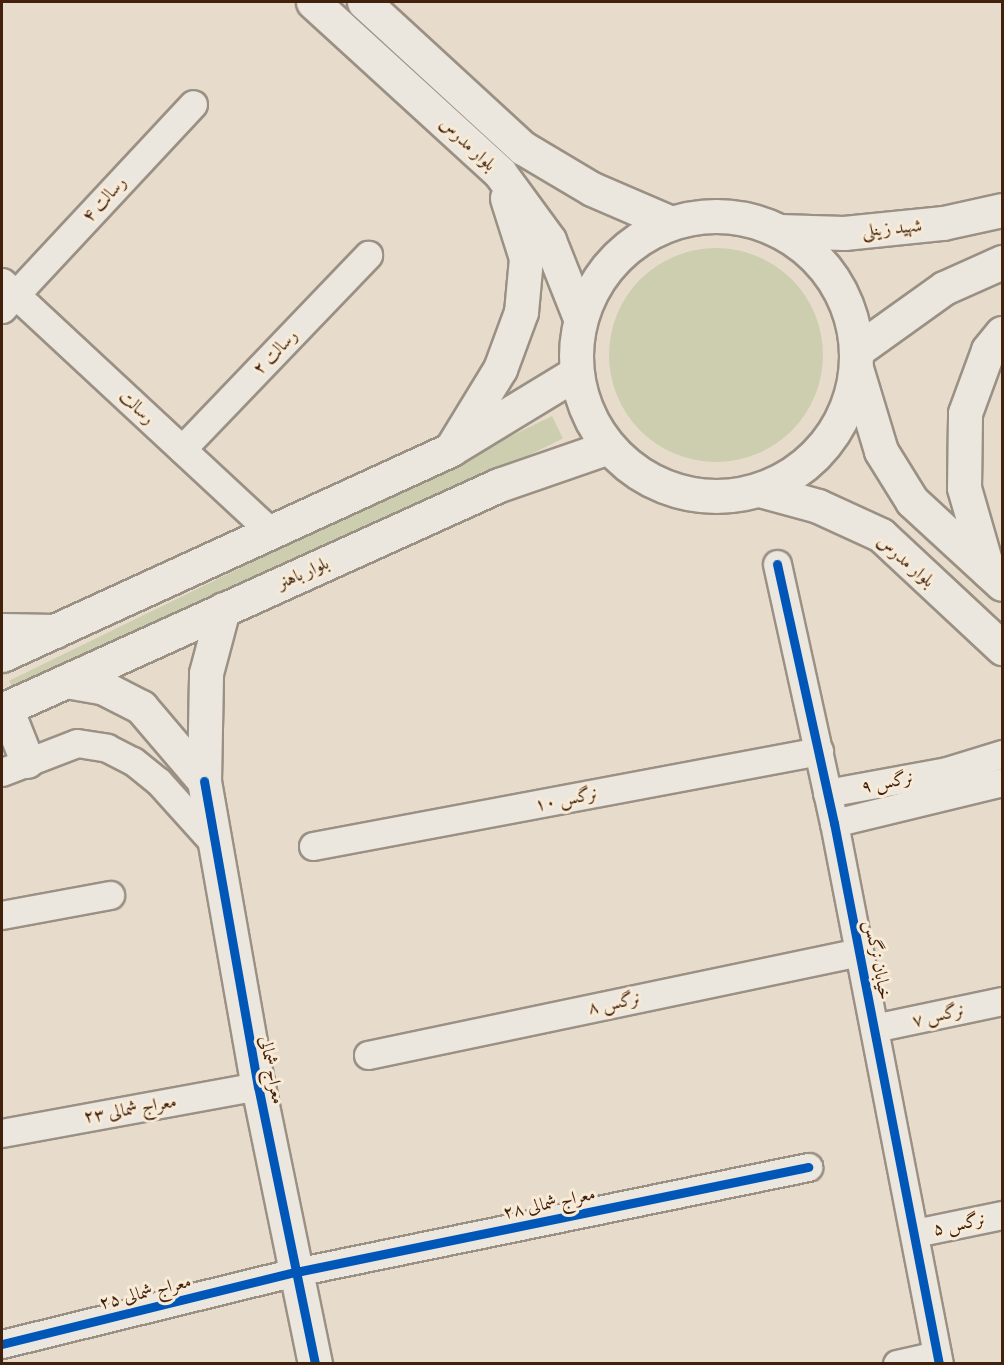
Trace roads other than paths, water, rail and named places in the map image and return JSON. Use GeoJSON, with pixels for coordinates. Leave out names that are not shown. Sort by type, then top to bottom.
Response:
{"type":"FeatureCollection","features":[{"type":"Feature","properties":{"kind":"main road","name":"بلوار مدرس"},"geometry":{"type":"LineString","coordinates":[[314,2],[500,173],[549,240],[580,318]]}},
{"type":"Feature","properties":{"kind":"main road","name":"بلوار مدرس"},"geometry":{"type":"LineString","coordinates":[[364,2],[523,148],[592,189],[672,223]]}},
{"type":"Feature","properties":{"kind":"main road"},"geometry":{"type":"LineString","coordinates":[[451,449],[500,369],[521,312],[525,258],[500,173]]}},
{"type":"Feature","properties":{"kind":"main road","name":"شهید زینلی"},"geometry":{"type":"LineString","coordinates":[[779,231],[844,233],[943,223],[1002,210]]}},
{"type":"Feature","properties":{"kind":"main road"},"geometry":{"type":"LineString","coordinates":[[995,578],[912,501],[881,451],[856,359],[850,313],[838,288],[823,265],[779,231],[726,216],[672,223],[646,234],[617,256],[590,293],[580,318],[576,373],[582,400],[609,447],[637,472],[678,491],[733,496],[760,490],[785,479],[827,443],[842,420],[856,359],[944,288],[1002,262]]}},
{"type":"Feature","properties":{"kind":"main road"},"geometry":{"type":"LineString","coordinates":[[995,578],[964,488],[965,413],[988,350],[1002,333]]}},
{"type":"Feature","properties":{"kind":"main road"},"geometry":{"type":"LineString","coordinates":[[2,655],[451,449],[576,373]]}},
{"type":"Feature","properties":{"kind":"main road","name":"بلوار باهنر"},"geometry":{"type":"LineString","coordinates":[[4,709],[499,484],[609,447]]}},
{"type":"Feature","properties":{"kind":"main road","name":"بلوار مدرس"},"geometry":{"type":"LineString","coordinates":[[760,490],[818,506],[881,536],[1002,648]]}},
{"type":"Feature","properties":{"kind":"main road","name":"معراج شمالی"},"geometry":{"type":"LineString","coordinates":[[223,609],[206,673],[204,781],[258,1086],[315,1364]]}},
{"type":"Feature","properties":{"kind":"main road"},"geometry":{"type":"LineString","coordinates":[[2,630],[55,631]]}},
{"type":"Feature","properties":{"kind":"main road"},"geometry":{"type":"LineString","coordinates":[[66,681],[104,688],[141,707],[204,781]]}},
{"type":"Feature","properties":{"kind":"main road"},"geometry":{"type":"LineString","coordinates":[[4,709],[14,766]]}},
{"type":"Feature","properties":{"kind":"street","name":"رسالت ۴"},"geometry":{"type":"LineString","coordinates":[[6,295],[193,104]]}},
{"type":"Feature","properties":{"kind":"street","name":"رسالت ۲"},"geometry":{"type":"LineString","coordinates":[[182,449],[368,255]]}},
{"type":"Feature","properties":{"kind":"street","name":"رسالت"},"geometry":{"type":"LineString","coordinates":[[6,295],[182,449],[271,532]]}},
{"type":"Feature","properties":{"kind":"street","name":"خیابان نرگس"},"geometry":{"type":"LineString","coordinates":[[777,564],[834,823],[938,1359]]}},
{"type":"Feature","properties":{"kind":"street"},"geometry":{"type":"LineString","coordinates":[[14,766],[77,743],[107,748],[133,761],[159,782],[214,843]]}},
{"type":"Feature","properties":{"kind":"street","name":"نرگس ۱۰"},"geometry":{"type":"LineString","coordinates":[[313,846],[819,751]]}},
{"type":"Feature","properties":{"kind":"street"},"geometry":{"type":"LineString","coordinates":[[949,783],[1002,754]]}},
{"type":"Feature","properties":{"kind":"street"},"geometry":{"type":"LineString","coordinates":[[949,783],[1002,782]]}},
{"type":"Feature","properties":{"kind":"street","name":"نرگس ۹"},"geometry":{"type":"LineString","coordinates":[[827,793],[949,783]]}},
{"type":"Feature","properties":{"kind":"street","name":"نرگس ۹"},"geometry":{"type":"LineString","coordinates":[[834,823],[949,783]]}},
{"type":"Feature","properties":{"kind":"street"},"geometry":{"type":"LineString","coordinates":[[2,915],[110,895]]}},
{"type":"Feature","properties":{"kind":"street","name":"نرگس ۸"},"geometry":{"type":"LineString","coordinates":[[368,1055],[859,952]]}},
{"type":"Feature","properties":{"kind":"street","name":"نرگس ۷"},"geometry":{"type":"LineString","coordinates":[[874,1028],[1002,1001]]}},
{"type":"Feature","properties":{"kind":"street","name":"معراج شمالی ۲۳"},"geometry":{"type":"LineString","coordinates":[[2,1133],[258,1086]]}},
{"type":"Feature","properties":{"kind":"street","name":"معراج شمالی ۲۸"},"geometry":{"type":"LineString","coordinates":[[296,1272],[808,1167]]}},
{"type":"Feature","properties":{"kind":"street","name":"نرگس ۵"},"geometry":{"type":"LineString","coordinates":[[915,1233],[1002,1215]]}},
{"type":"Feature","properties":{"kind":"street","name":"معراج شمالی ۲۵"},"geometry":{"type":"LineString","coordinates":[[2,1344],[296,1272]]}},
{"type":"Feature","properties":{"kind":"street"},"geometry":{"type":"LineString","coordinates":[[897,1364],[938,1359]]}}]}
